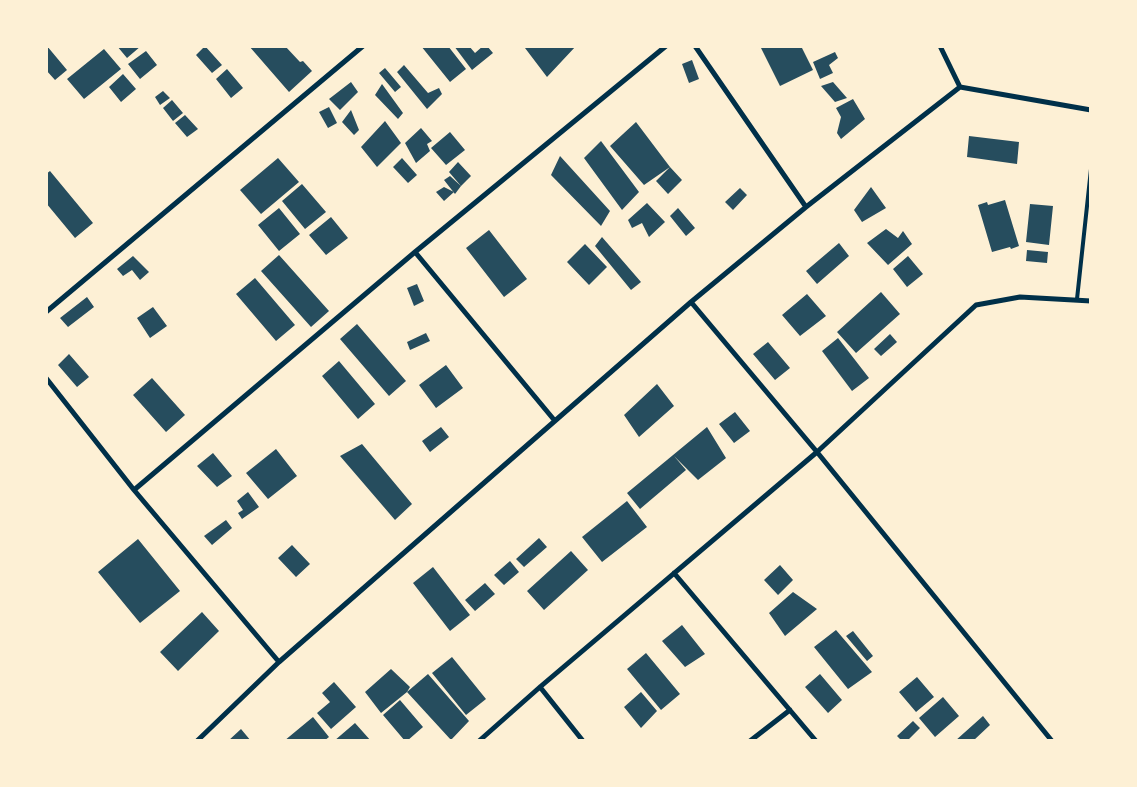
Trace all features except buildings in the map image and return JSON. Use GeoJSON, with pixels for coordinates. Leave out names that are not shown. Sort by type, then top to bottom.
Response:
{"type":"FeatureCollection","features":[{"type":"Feature","properties":{"kind":"street"},"geometry":{"type":"LineString","coordinates":[[46,312],[364,46]]}},
{"type":"Feature","properties":{"kind":"street"},"geometry":{"type":"LineString","coordinates":[[134,490],[415,252],[666,46]]}},
{"type":"Feature","properties":{"kind":"street"},"geometry":{"type":"LineString","coordinates":[[695,46],[806,207]]}},
{"type":"Feature","properties":{"kind":"street"},"geometry":{"type":"LineString","coordinates":[[940,46],[960,87]]}},
{"type":"Feature","properties":{"kind":"street"},"geometry":{"type":"LineString","coordinates":[[197,741],[279,662],[691,302],[806,207],[960,87],[1091,110]]}},
{"type":"Feature","properties":{"kind":"street"},"geometry":{"type":"LineString","coordinates":[[415,252],[555,421]]}},
{"type":"Feature","properties":{"kind":"street"},"geometry":{"type":"LineString","coordinates":[[479,741],[817,452],[976,305],[1020,297],[1091,301]]}},
{"type":"Feature","properties":{"kind":"street"},"geometry":{"type":"LineString","coordinates":[[691,302],[817,452],[1052,741]]}},
{"type":"Feature","properties":{"kind":"street"},"geometry":{"type":"LineString","coordinates":[[46,378],[134,490],[279,662]]}},
{"type":"Feature","properties":{"kind":"street"},"geometry":{"type":"LineString","coordinates":[[674,574],[816,741]]}},
{"type":"Feature","properties":{"kind":"street"},"geometry":{"type":"LineString","coordinates":[[540,687],[583,741]]}},
{"type":"Feature","properties":{"kind":"street"},"geometry":{"type":"LineString","coordinates":[[750,741],[790,710]]}},
{"type":"Feature","properties":{"kind":"lane"},"geometry":{"type":"LineString","coordinates":[[1077,300],[1091,169]]}}]}
